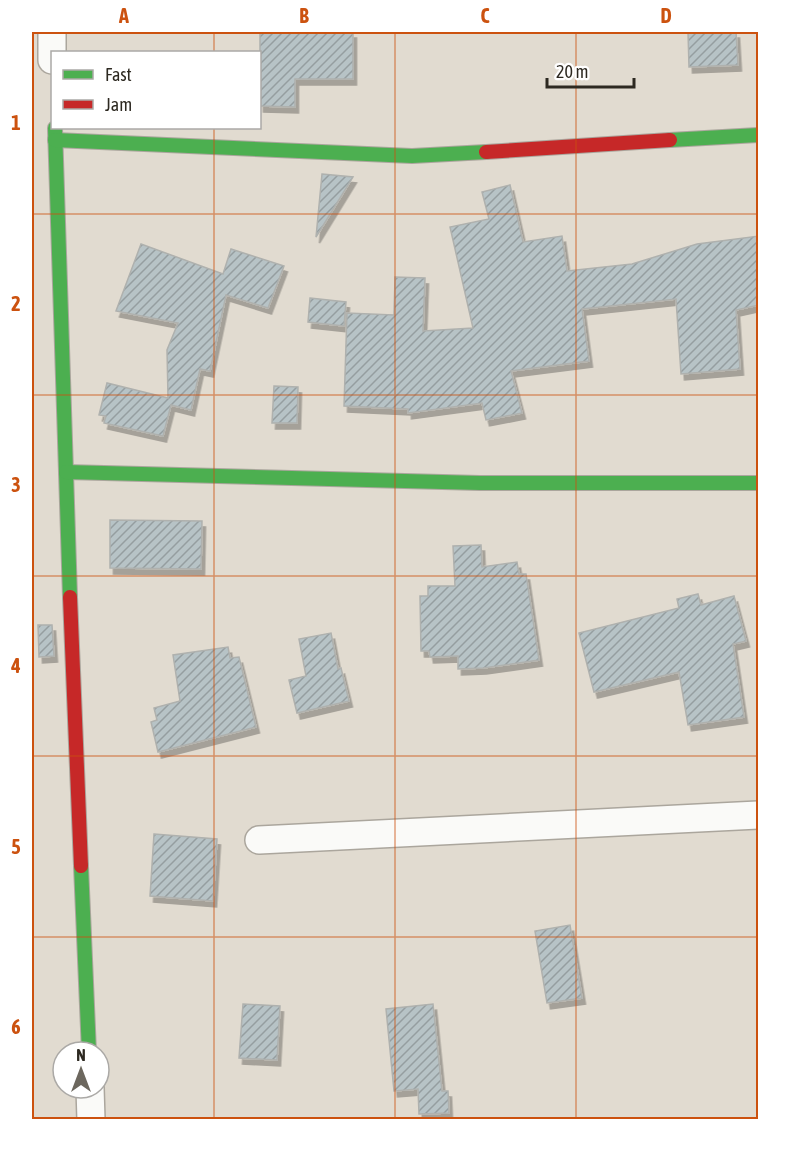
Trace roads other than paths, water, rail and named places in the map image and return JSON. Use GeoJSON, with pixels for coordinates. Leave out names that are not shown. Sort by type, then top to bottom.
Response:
{"type":"FeatureCollection","features":[{"type":"Feature","properties":{"kind":"street"},"geometry":{"type":"LineString","coordinates":[[52,32],[52,51]]}},
{"type":"Feature","properties":{"kind":"street"},"geometry":{"type":"LineString","coordinates":[[89,1040],[55,134],[412,156],[759,135]]}},
{"type":"Feature","properties":{"kind":"street"},"geometry":{"type":"LineString","coordinates":[[66,472],[480,483],[759,483]]}},
{"type":"Feature","properties":{"kind":"street"},"geometry":{"type":"LineString","coordinates":[[259,840],[759,815]]}},
{"type":"Feature","properties":{"kind":"street"},"geometry":{"type":"LineString","coordinates":[[91,1100],[92,1119]]}}]}
